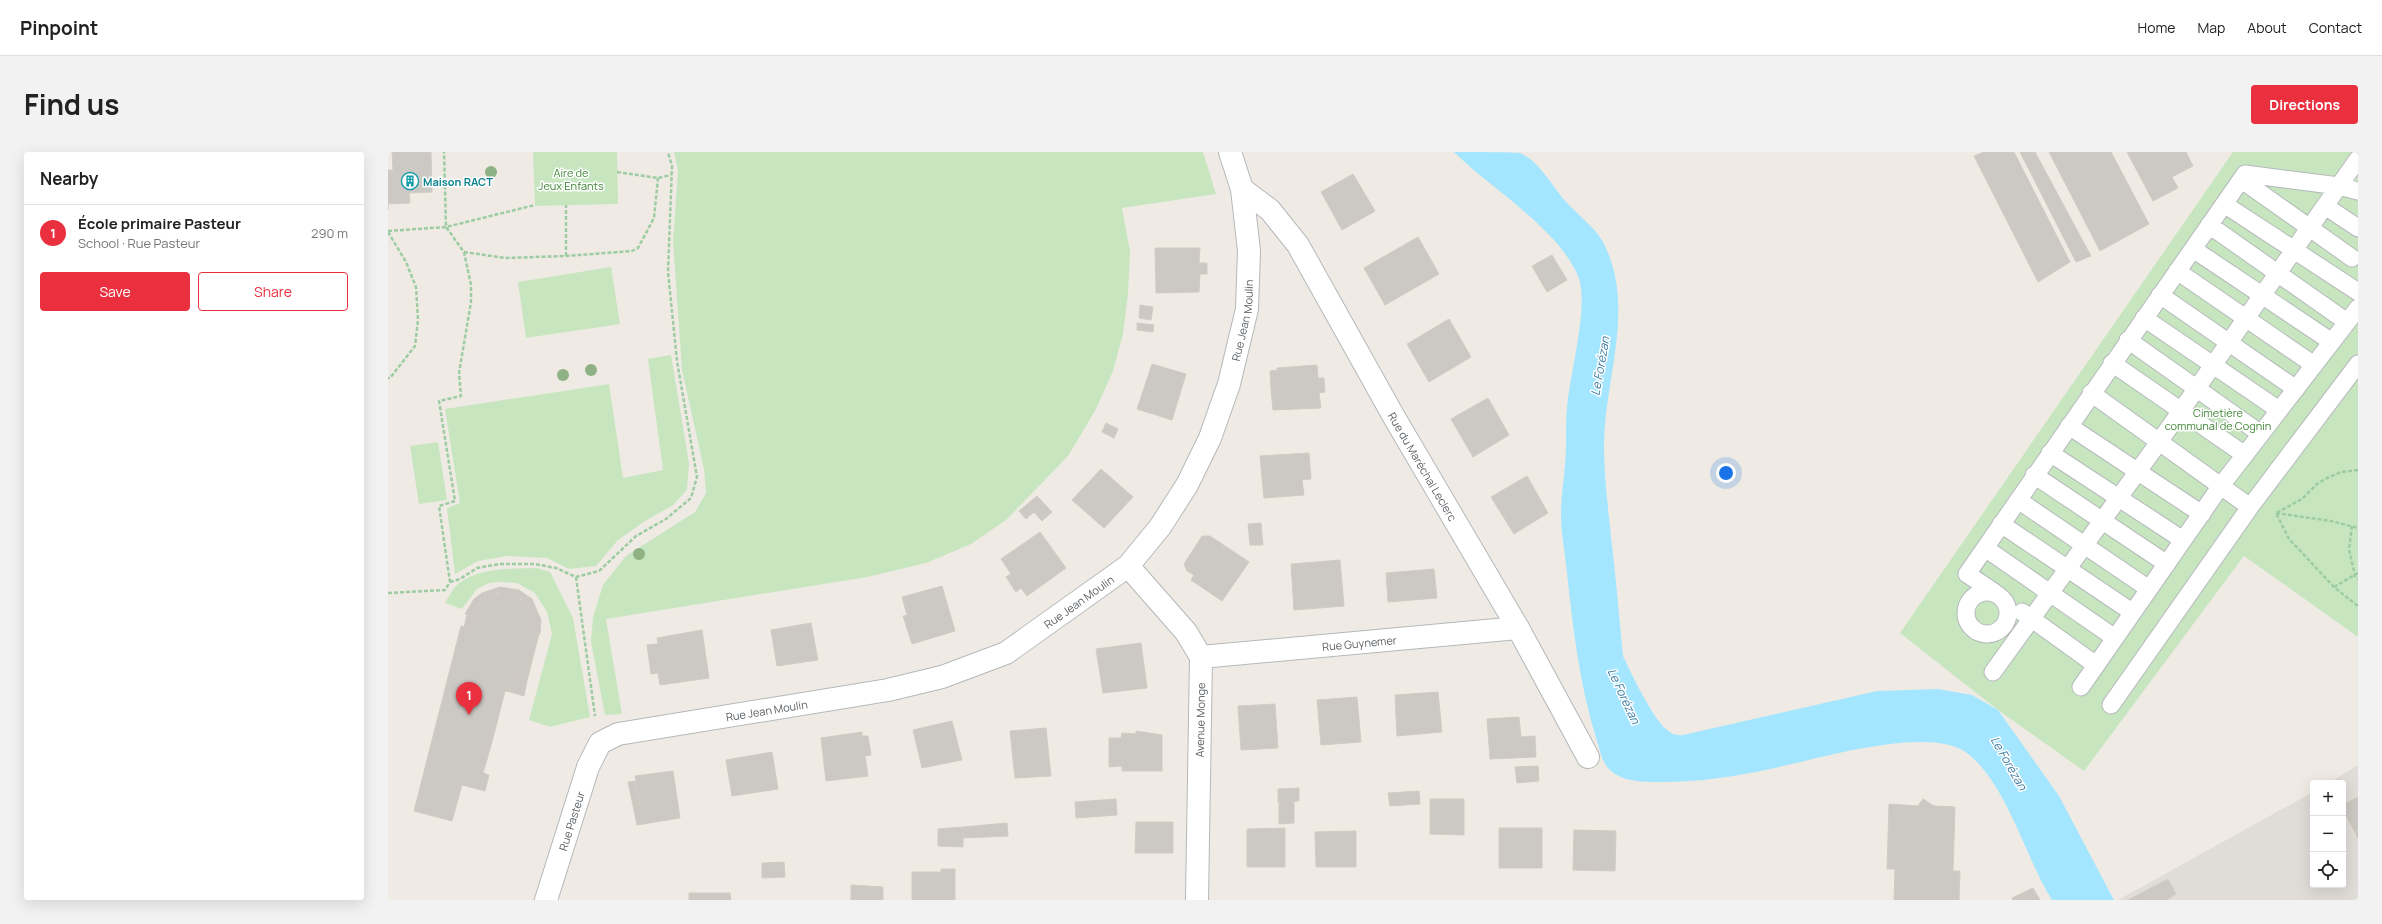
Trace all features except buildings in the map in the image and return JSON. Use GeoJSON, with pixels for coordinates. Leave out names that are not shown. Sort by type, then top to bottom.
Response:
{"type":"FeatureCollection","features":[{"type":"Feature","properties":{"kind":"street","name":"Rue Jean Moulin"},"geometry":{"type":"LineString","coordinates":[[600,743],[618,734],[888,690],[942,677],[1006,653],[1128,566],[1160,527],[1187,486],[1210,438],[1229,384],[1247,309],[1249,251],[1242,189],[1230,152]]}},
{"type":"Feature","properties":{"kind":"street","name":"Rue du Maréchal Leclerc"},"geometry":{"type":"LineString","coordinates":[[1242,189],[1270,210],[1298,245],[1398,424],[1518,628],[1588,757]]}},
{"type":"Feature","properties":{"kind":"street"},"geometry":{"type":"LineString","coordinates":[[1128,566],[1186,632],[1200,656]]}},
{"type":"Feature","properties":{"kind":"street","name":"Rue Guynemer"},"geometry":{"type":"LineString","coordinates":[[1200,656],[1518,628]]}},
{"type":"Feature","properties":{"kind":"street","name":"Avenue Monge"},"geometry":{"type":"LineString","coordinates":[[1197,900],[1200,656]]}},
{"type":"Feature","properties":{"kind":"street","name":"Rue Pasteur"},"geometry":{"type":"LineString","coordinates":[[546,900],[588,766],[600,743]]}},
{"type":"Feature","properties":{"kind":"lane"},"geometry":{"type":"LineString","coordinates":[[1993,672],[2159,442],[2358,159]]}},
{"type":"Feature","properties":{"kind":"lane"},"geometry":{"type":"LineString","coordinates":[[2096,665],[1967,574],[2068,426],[2245,174],[2339,186],[2358,191]]}},
{"type":"Feature","properties":{"kind":"lane"},"geometry":{"type":"LineString","coordinates":[[2242,180],[2309,228],[2355,254],[2338,278]]}},
{"type":"Feature","properties":{"kind":"lane"},"geometry":{"type":"LineString","coordinates":[[2224,204],[2358,292]]}},
{"type":"Feature","properties":{"kind":"lane"},"geometry":{"type":"LineString","coordinates":[[2325,206],[2358,228]]}},
{"type":"Feature","properties":{"kind":"lane"},"geometry":{"type":"LineString","coordinates":[[2209,225],[2348,322]]}},
{"type":"Feature","properties":{"kind":"lane"},"geometry":{"type":"LineString","coordinates":[[2193,249],[2332,342]]}},
{"type":"Feature","properties":{"kind":"lane"},"geometry":{"type":"LineString","coordinates":[[2177,271],[2314,365]]}},
{"type":"Feature","properties":{"kind":"lane"},"geometry":{"type":"LineString","coordinates":[[2160,295],[2296,389]]}},
{"type":"Feature","properties":{"kind":"lane"},"geometry":{"type":"LineString","coordinates":[[2081,687],[2220,487],[2358,308]]}},
{"type":"Feature","properties":{"kind":"lane"},"geometry":{"type":"LineString","coordinates":[[2144,318],[2279,410]]}},
{"type":"Feature","properties":{"kind":"lane"},"geometry":{"type":"LineString","coordinates":[[2128,340],[2260,434]]}},
{"type":"Feature","properties":{"kind":"lane"},"geometry":{"type":"LineString","coordinates":[[2112,363],[2245,455]]}},
{"type":"Feature","properties":{"kind":"lane"},"geometry":{"type":"LineString","coordinates":[[2111,706],[2250,507],[2358,364]]}},
{"type":"Feature","properties":{"kind":"lane"},"geometry":{"type":"LineString","coordinates":[[2091,393],[2220,487],[2250,507]]}},
{"type":"Feature","properties":{"kind":"lane"},"geometry":{"type":"LineString","coordinates":[[2068,426],[2202,514]]}},
{"type":"Feature","properties":{"kind":"lane"},"geometry":{"type":"LineString","coordinates":[[2050,453],[2183,540]]}},
{"type":"Feature","properties":{"kind":"lane"},"geometry":{"type":"LineString","coordinates":[[2034,475],[2167,564]]}},
{"type":"Feature","properties":{"kind":"lane"},"geometry":{"type":"LineString","coordinates":[[2018,500],[2149,590]]}},
{"type":"Feature","properties":{"kind":"lane"},"geometry":{"type":"LineString","coordinates":[[2001,524],[2132,612]]}},
{"type":"Feature","properties":{"kind":"lane"},"geometry":{"type":"LineString","coordinates":[[1985,548],[2115,638]]}},
{"type":"Feature","properties":{"kind":"path"},"geometry":{"type":"LineString","coordinates":[[388,593],[445,590],[450,582],[439,506],[454,501],[439,401],[461,396],[459,367],[471,302],[470,272],[464,252],[446,228],[444,152]]}},
{"type":"Feature","properties":{"kind":"path"},"geometry":{"type":"LineString","coordinates":[[450,582],[460,579],[477,568],[499,564],[535,564],[556,568],[576,577],[599,572],[636,536],[666,519],[691,498],[697,477],[677,361],[668,272],[672,166],[668,152]]}},
{"type":"Feature","properties":{"kind":"path"},"geometry":{"type":"LineString","coordinates":[[617,172],[658,178],[671,175]]}},
{"type":"Feature","properties":{"kind":"path"},"geometry":{"type":"LineString","coordinates":[[464,252],[505,258],[628,252],[638,248],[654,218],[658,178]]}},
{"type":"Feature","properties":{"kind":"path"},"geometry":{"type":"LineString","coordinates":[[388,378],[390,378],[415,346],[418,320],[416,287],[406,262],[388,231],[446,228],[535,205]]}},
{"type":"Feature","properties":{"kind":"path"},"geometry":{"type":"LineString","coordinates":[[566,205],[566,256]]}},
{"type":"Feature","properties":{"kind":"path"},"geometry":{"type":"LineString","coordinates":[[2276,513],[2302,499],[2317,484],[2327,478],[2341,472],[2358,470]]}},
{"type":"Feature","properties":{"kind":"path"},"geometry":{"type":"LineString","coordinates":[[2250,507],[2276,513],[2331,521],[2358,528]]}},
{"type":"Feature","properties":{"kind":"path"},"geometry":{"type":"LineString","coordinates":[[2276,513],[2289,539],[2334,587],[2358,606]]}},
{"type":"Feature","properties":{"kind":"path"},"geometry":{"type":"LineString","coordinates":[[2352,526],[2348,550],[2355,576],[2358,579]]}},
{"type":"Feature","properties":{"kind":"path"},"geometry":{"type":"LineString","coordinates":[[2334,587],[2358,573]]}},
{"type":"Feature","properties":{"kind":"path"},"geometry":{"type":"LineString","coordinates":[[576,577],[600,743]]}},
{"type":"Feature","properties":{"kind":"shaded area"},"geometry":{"type":"Polygon","coordinates":[[[2358,765],[2358,900],[2118,900],[2310,794],[2310,888],[2346,888],[2346,780],[2334,780],[2358,765]]]}},
{"type":"Feature","properties":{"kind":"green space","name":"Aire de Jeux Enfants"},"geometry":{"type":"Polygon","coordinates":[[[533,152],[617,152],[618,204],[535,206],[533,152]]]}},
{"type":"Feature","properties":{"kind":"green space"},"geometry":{"type":"Polygon","coordinates":[[[674,152],[1203,152],[1216,194],[1122,208],[1130,251],[1128,294],[1123,334],[1113,371],[1095,411],[1068,456],[1006,520],[971,544],[926,563],[867,577],[606,619],[622,714],[605,715],[591,642],[593,617],[603,585],[626,556],[695,512],[706,493],[704,469],[682,370],[673,241],[678,171],[674,152]]]}},
{"type":"Feature","properties":{"kind":"green space","name":"Cimetière communal de Cognin"},"geometry":{"type":"Polygon","coordinates":[[[2233,152],[2358,152],[2358,637],[2244,556],[2084,771],[1998,710],[1900,633],[2233,152]]]}},
{"type":"Feature","properties":{"kind":"green space"},"geometry":{"type":"Polygon","coordinates":[[[611,267],[620,324],[526,338],[518,282],[611,267]]]}},
{"type":"Feature","properties":{"kind":"green space"},"geometry":{"type":"Polygon","coordinates":[[[671,355],[689,463],[687,490],[672,506],[645,521],[618,540],[596,566],[569,569],[547,558],[507,556],[478,561],[455,574],[447,508],[460,503],[445,409],[609,384],[623,478],[663,470],[648,359],[671,355]]]}},
{"type":"Feature","properties":{"kind":"green space"},"geometry":{"type":"Polygon","coordinates":[[[438,442],[447,500],[419,504],[410,446],[438,442]]]}},
{"type":"Feature","properties":{"kind":"green space"},"geometry":{"type":"Polygon","coordinates":[[[537,568],[550,572],[573,618],[590,717],[550,727],[529,720],[552,634],[547,612],[535,593],[517,583],[489,583],[477,589],[462,609],[445,603],[455,587],[463,580],[483,572],[505,569],[537,568]]]}},
{"type":"Feature","properties":{"kind":"water","name":"Le Forézan"},"geometry":{"type":"Polygon","coordinates":[[[1454,152],[1520,153],[1534,162],[1566,202],[1600,236],[1613,267],[1618,292],[1618,318],[1605,420],[1604,458],[1606,492],[1623,656],[1642,694],[1660,723],[1670,732],[1681,735],[1877,691],[1938,689],[1972,695],[1998,710],[2059,796],[2114,900],[2052,900],[2042,883],[2014,822],[1993,783],[1981,766],[1967,753],[1949,745],[1926,742],[1900,743],[1871,747],[1842,752],[1756,772],[1684,782],[1637,781],[1619,776],[1609,769],[1600,752],[1586,700],[1578,658],[1562,536],[1561,500],[1566,457],[1567,409],[1578,341],[1582,304],[1581,288],[1578,276],[1568,258],[1555,241],[1539,225],[1454,152]]]}},
{"type":"Feature","properties":{"kind":"place","name":"Maison RACT"},"geometry":{"type":"Point","coordinates":[410,181]}},
{"type":"Feature","properties":{"kind":"place","name":"École primaire Pasteur"},"geometry":{"type":"Point","coordinates":[469,715]}}]}
